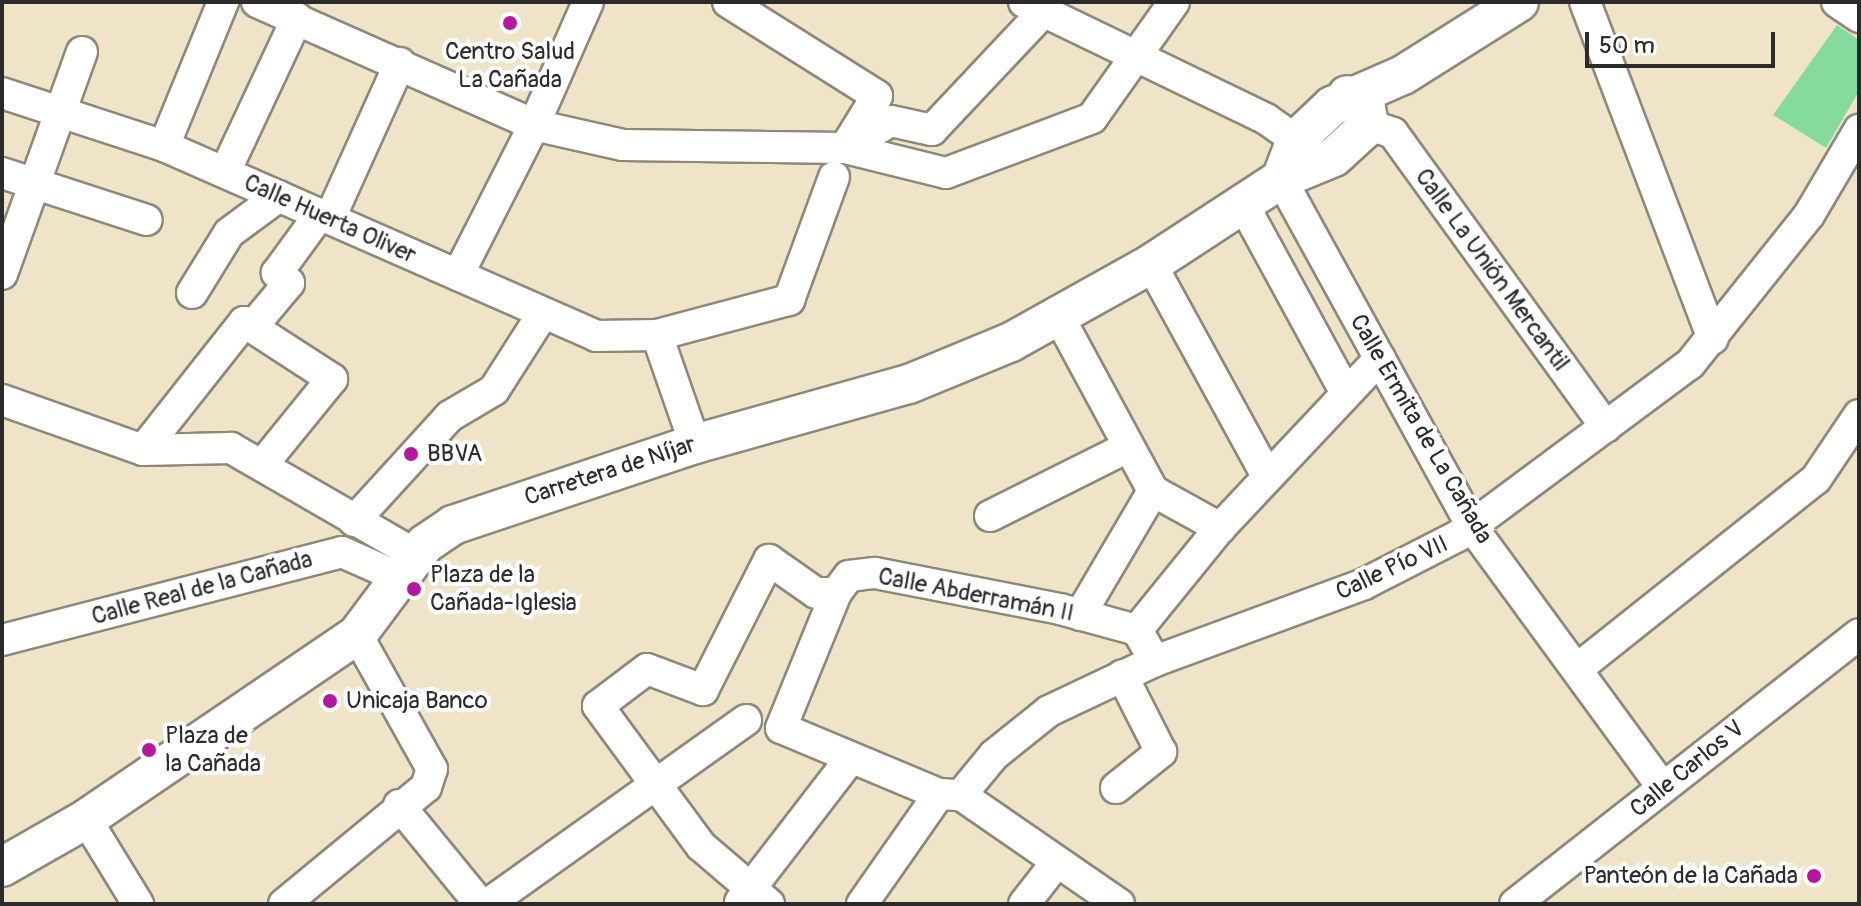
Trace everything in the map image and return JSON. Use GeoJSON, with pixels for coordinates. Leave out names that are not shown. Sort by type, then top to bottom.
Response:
{"type":"FeatureCollection","features":[{"type":"Feature","properties":{"kind":"main road"},"geometry":{"type":"LineString","coordinates":[[1362,112],[1403,75],[1519,2]]}},
{"type":"Feature","properties":{"kind":"main road","name":"Carretera de Níjar"},"geometry":{"type":"LineString","coordinates":[[2,867],[86,819],[357,635],[407,566],[453,525],[498,507],[695,444],[909,384],[1059,317],[1244,206],[1297,158],[1362,112]]}},
{"type":"Feature","properties":{"kind":"street"},"geometry":{"type":"LineString","coordinates":[[164,146],[223,2]]}},
{"type":"Feature","properties":{"kind":"street"},"geometry":{"type":"LineString","coordinates":[[257,2],[534,125],[623,145],[845,148],[946,173],[1080,127],[1092,118],[1174,2]]}},
{"type":"Feature","properties":{"kind":"street"},"geometry":{"type":"LineString","coordinates":[[458,275],[534,125],[588,2]]}},
{"type":"Feature","properties":{"kind":"street"},"geometry":{"type":"LineString","coordinates":[[728,2],[877,96],[845,148]]}},
{"type":"Feature","properties":{"kind":"street"},"geometry":{"type":"LineString","coordinates":[[1585,2],[1713,339]]}},
{"type":"Feature","properties":{"kind":"street"},"geometry":{"type":"LineString","coordinates":[[1837,2],[1859,17]]}},
{"type":"Feature","properties":{"kind":"street"},"geometry":{"type":"LineString","coordinates":[[845,148],[891,121],[932,130],[1034,6],[1266,119],[1297,158]]}},
{"type":"Feature","properties":{"kind":"street"},"geometry":{"type":"LineString","coordinates":[[225,172],[297,18]]}},
{"type":"Feature","properties":{"kind":"street"},"geometry":{"type":"LineString","coordinates":[[2,274],[58,111],[82,52]]}},
{"type":"Feature","properties":{"kind":"street"},"geometry":{"type":"LineString","coordinates":[[253,326],[289,283],[277,273],[325,216],[400,63]]}},
{"type":"Feature","properties":{"kind":"street","name":"Calle Huerta Oliver"},"geometry":{"type":"LineString","coordinates":[[2,93],[164,146],[542,315],[596,336],[657,335],[789,300],[834,177]]}},
{"type":"Feature","properties":{"kind":"street","name":"Calle La Unión Mercantil"},"geometry":{"type":"LineString","coordinates":[[1362,112],[1393,133],[1606,427]]}},
{"type":"Feature","properties":{"kind":"street","name":"Calle Pío VII"},"geometry":{"type":"LineString","coordinates":[[862,904],[950,795],[1049,711],[1155,661],[1364,584],[1472,527],[1690,364],[1809,215],[1859,130]]}},
{"type":"Feature","properties":{"kind":"street","name":"Calle Ermita de La Cañada"},"geometry":{"type":"LineString","coordinates":[[1297,158],[1380,358],[1472,527],[1663,788]]}},
{"type":"Feature","properties":{"kind":"street"},"geometry":{"type":"LineString","coordinates":[[2,173],[147,220]]}},
{"type":"Feature","properties":{"kind":"street"},"geometry":{"type":"LineString","coordinates":[[192,293],[229,233],[279,196]]}},
{"type":"Feature","properties":{"kind":"street"},"geometry":{"type":"LineString","coordinates":[[1244,206],[1345,391]]}},
{"type":"Feature","properties":{"kind":"street"},"geometry":{"type":"LineString","coordinates":[[1151,264],[1267,476]]}},
{"type":"Feature","properties":{"kind":"street"},"geometry":{"type":"LineString","coordinates":[[354,521],[450,416],[494,390],[542,315]]}},
{"type":"Feature","properties":{"kind":"street"},"geometry":{"type":"LineString","coordinates":[[1059,317],[1153,491],[1220,528]]}},
{"type":"Feature","properties":{"kind":"street"},"geometry":{"type":"LineString","coordinates":[[143,450],[244,322],[332,379],[262,465]]}},
{"type":"Feature","properties":{"kind":"street"},"geometry":{"type":"LineString","coordinates":[[657,335],[695,444]]}},
{"type":"Feature","properties":{"kind":"street"},"geometry":{"type":"LineString","coordinates":[[1155,661],[1137,630],[1220,528],[1345,391],[1380,358]]}},
{"type":"Feature","properties":{"kind":"street"},"geometry":{"type":"LineString","coordinates":[[2,400],[143,450],[231,448],[354,521],[407,566]]}},
{"type":"Feature","properties":{"kind":"street"},"geometry":{"type":"LineString","coordinates":[[1577,669],[1816,479],[1859,415]]}},
{"type":"Feature","properties":{"kind":"street"},"geometry":{"type":"LineString","coordinates":[[990,516],[1128,447]]}},
{"type":"Feature","properties":{"kind":"street"},"geometry":{"type":"LineString","coordinates":[[1080,615],[1153,491]]}},
{"type":"Feature","properties":{"kind":"street","name":"Calle Real de la Cañada"},"geometry":{"type":"LineString","coordinates":[[2,640],[342,552],[407,566]]}},
{"type":"Feature","properties":{"kind":"street"},"geometry":{"type":"LineString","coordinates":[[850,759],[753,899],[701,846],[654,788],[598,706],[647,669],[703,690],[769,560],[816,593],[836,593],[781,728],[850,759],[950,795],[1119,904]]}},
{"type":"Feature","properties":{"kind":"street","name":"Calle Abderramán II"},"geometry":{"type":"LineString","coordinates":[[836,593],[849,576],[875,573],[1080,615],[1137,630]]}},
{"type":"Feature","properties":{"kind":"street","name":"Calle Carlos V"},"geometry":{"type":"LineString","coordinates":[[1515,904],[1859,634]]}},
{"type":"Feature","properties":{"kind":"street"},"geometry":{"type":"LineString","coordinates":[[284,904],[399,805],[426,787],[432,769],[357,635]]}},
{"type":"Feature","properties":{"kind":"street"},"geometry":{"type":"LineString","coordinates":[[1116,788],[1161,752],[1122,675]]}},
{"type":"Feature","properties":{"kind":"street"},"geometry":{"type":"LineString","coordinates":[[488,904],[746,720]]}},
{"type":"Feature","properties":{"kind":"street"},"geometry":{"type":"LineString","coordinates":[[399,805],[480,904]]}},
{"type":"Feature","properties":{"kind":"street"},"geometry":{"type":"LineString","coordinates":[[86,819],[138,904]]}},
{"type":"Feature","properties":{"kind":"street"},"geometry":{"type":"LineString","coordinates":[[1024,904],[1056,863]]}},
{"type":"Feature","properties":{"kind":"green space"},"geometry":{"type":"Polygon","coordinates":[[[1837,25],[1859,40],[1859,91],[1826,148],[1773,115],[1837,25]]]}},
{"type":"Feature","properties":{"kind":"place","name":"Centro Salud La Cañada"},"geometry":{"type":"Point","coordinates":[510,23]}},
{"type":"Feature","properties":{"kind":"place","name":"BBVA"},"geometry":{"type":"Point","coordinates":[411,454]}},
{"type":"Feature","properties":{"kind":"place","name":"Plaza de la Cañada-Iglesia"},"geometry":{"type":"Point","coordinates":[414,589]}},
{"type":"Feature","properties":{"kind":"place","name":"Unicaja Banco"},"geometry":{"type":"Point","coordinates":[330,701]}},
{"type":"Feature","properties":{"kind":"place","name":"Plaza de la Cañada"},"geometry":{"type":"Point","coordinates":[149,750]}},
{"type":"Feature","properties":{"kind":"place","name":"Panteón de la Cañada"},"geometry":{"type":"Point","coordinates":[1814,876]}}]}
